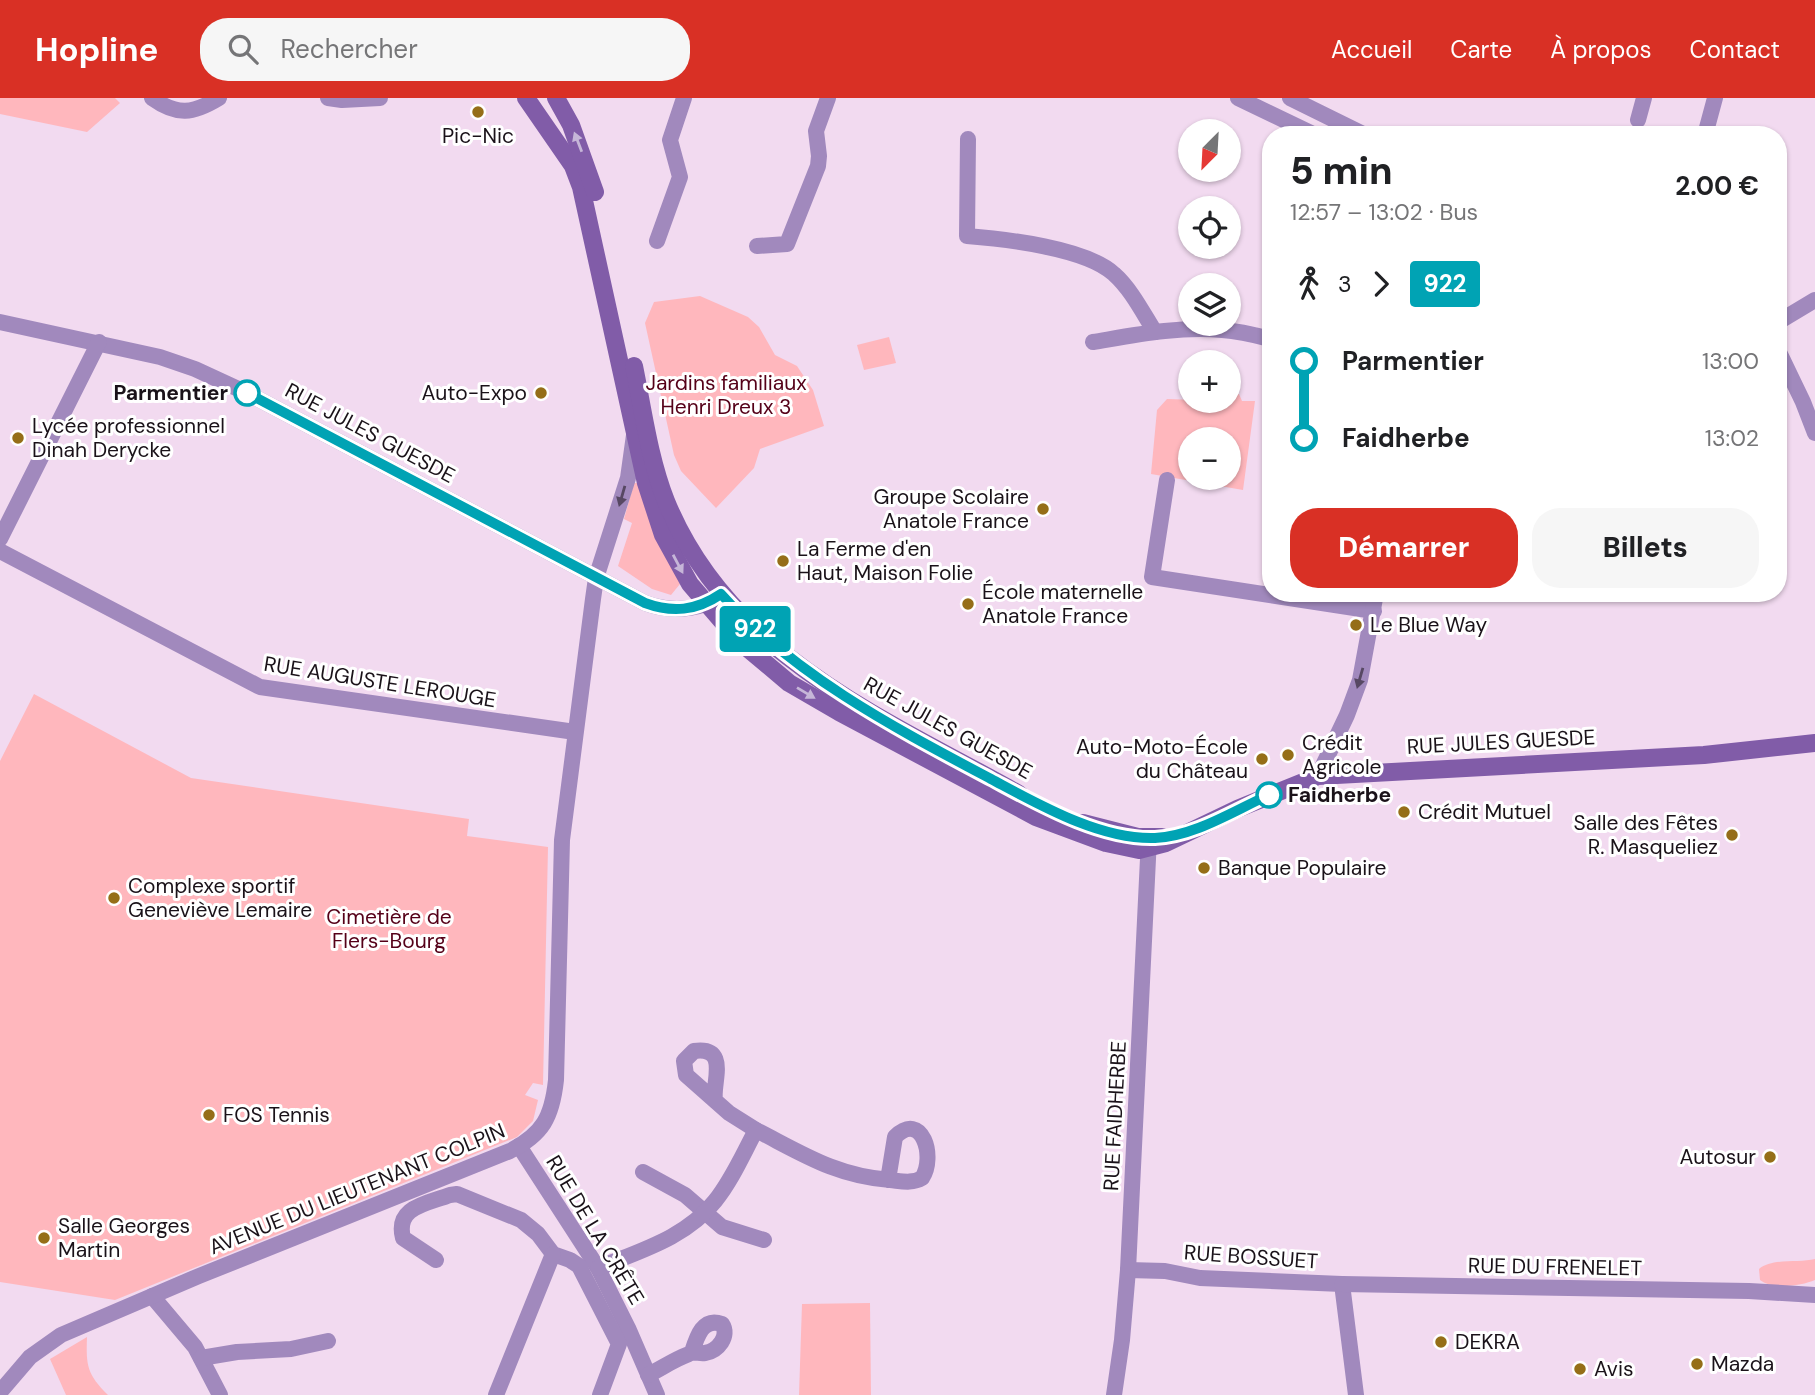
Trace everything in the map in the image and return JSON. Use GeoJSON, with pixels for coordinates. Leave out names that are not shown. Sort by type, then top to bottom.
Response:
{"type":"FeatureCollection","features":[{"type":"Feature","properties":{"kind":"street"},"geometry":{"type":"LineString","coordinates":[[152,98],[167,107],[184,111],[198,110],[219,98]]}},
{"type":"Feature","properties":{"kind":"street"},"geometry":{"type":"LineString","coordinates":[[328,98],[380,98]]}},
{"type":"Feature","properties":{"kind":"street"},"geometry":{"type":"LineString","coordinates":[[526,98],[573,166],[582,187],[646,483],[663,535],[684,575],[713,599]]}},
{"type":"Feature","properties":{"kind":"street"},"geometry":{"type":"LineString","coordinates":[[556,98],[571,125],[594,191],[660,482],[713,599]]}},
{"type":"Feature","properties":{"kind":"street"},"geometry":{"type":"LineString","coordinates":[[657,241],[680,177],[670,140],[684,98]]}},
{"type":"Feature","properties":{"kind":"street"},"geometry":{"type":"LineString","coordinates":[[757,246],[787,244],[818,166],[817,127],[828,98]]}},
{"type":"Feature","properties":{"kind":"street"},"geometry":{"type":"LineString","coordinates":[[1243,101],[1271,98]]}},
{"type":"Feature","properties":{"kind":"street"},"geometry":{"type":"LineString","coordinates":[[1290,98],[1347,126]]}},
{"type":"Feature","properties":{"kind":"street"},"geometry":{"type":"LineString","coordinates":[[1637,120],[1644,98]]}},
{"type":"Feature","properties":{"kind":"street"},"geometry":{"type":"LineString","coordinates":[[1707,126],[1715,98]]}},
{"type":"Feature","properties":{"kind":"street"},"geometry":{"type":"LineString","coordinates":[[1243,101],[1296,126]]}},
{"type":"Feature","properties":{"kind":"street"},"geometry":{"type":"LineString","coordinates":[[968,139],[967,236],[1005,239],[1097,262],[1121,281],[1155,332]]}},
{"type":"Feature","properties":{"kind":"street"},"geometry":{"type":"LineString","coordinates":[[1787,316],[1815,300]]}},
{"type":"Feature","properties":{"kind":"street","name":"RUE JULES GUESDE"},"geometry":{"type":"LineString","coordinates":[[0,322],[171,360],[229,384],[657,608],[686,609],[713,599],[739,614],[779,649],[852,702],[890,725],[1054,812],[1148,843],[1200,827],[1318,776],[1704,755],[1815,743]]}},
{"type":"Feature","properties":{"kind":"street"},"geometry":{"type":"LineString","coordinates":[[1093,342],[1155,332],[1223,330],[1262,337]]}},
{"type":"Feature","properties":{"kind":"street"},"geometry":{"type":"LineString","coordinates":[[0,539],[99,342]]}},
{"type":"Feature","properties":{"kind":"street"},"geometry":{"type":"LineString","coordinates":[[1787,369],[1815,433]]}},
{"type":"Feature","properties":{"kind":"street","name":"AVENUE DU LIEUTENANT COLPIN"},"geometry":{"type":"LineString","coordinates":[[0,1392],[30,1357],[46,1344],[83,1324],[519,1146],[543,1126],[554,1096],[561,862],[575,732],[596,578],[628,478],[635,429]]}},
{"type":"Feature","properties":{"kind":"street"},"geometry":{"type":"LineString","coordinates":[[1167,480],[1152,577],[1262,594]]}},
{"type":"Feature","properties":{"kind":"street","name":"RUE AUGUSTE LEROUGE"},"geometry":{"type":"LineString","coordinates":[[0,551],[260,687],[575,732]]}},
{"type":"Feature","properties":{"kind":"street"},"geometry":{"type":"LineString","coordinates":[[1315,602],[1374,611]]}},
{"type":"Feature","properties":{"kind":"street"},"geometry":{"type":"LineString","coordinates":[[1318,776],[1356,692],[1375,602]]}},
{"type":"Feature","properties":{"kind":"street","name":"RUE FAIDHERBE"},"geometry":{"type":"LineString","coordinates":[[1114,1395],[1128,1270],[1148,843]]}},
{"type":"Feature","properties":{"kind":"street"},"geometry":{"type":"LineString","coordinates":[[715,1100],[729,1113],[756,1130],[841,1172],[888,1180]]}},
{"type":"Feature","properties":{"kind":"street"},"geometry":{"type":"LineString","coordinates":[[598,1268],[672,1237],[704,1212],[725,1187],[756,1130]]}},
{"type":"Feature","properties":{"kind":"street","name":"RUE DE LA CRÊTE"},"geometry":{"type":"LineString","coordinates":[[519,1146],[598,1268],[626,1341],[649,1375],[657,1395]]}},
{"type":"Feature","properties":{"kind":"street"},"geometry":{"type":"LineString","coordinates":[[643,1172],[685,1195],[728,1230],[764,1240]]}},
{"type":"Feature","properties":{"kind":"street"},"geometry":{"type":"LineString","coordinates":[[436,1260],[403,1238],[401,1221],[406,1213],[450,1195],[465,1197],[521,1220],[538,1234],[553,1254],[579,1266],[626,1341],[600,1395]]}},
{"type":"Feature","properties":{"kind":"street"},"geometry":{"type":"LineString","coordinates":[[496,1395],[553,1254],[582,1244]]}},
{"type":"Feature","properties":{"kind":"street","name":"RUE BOSSUET"},"geometry":{"type":"LineString","coordinates":[[1128,1270],[1165,1271],[1200,1278],[1342,1284],[1356,1395]]}},
{"type":"Feature","properties":{"kind":"street","name":"RUE DU FRENELET"},"geometry":{"type":"LineString","coordinates":[[1342,1284],[1815,1294]]}},
{"type":"Feature","properties":{"kind":"street","name":"RUE DU FRENELET"},"geometry":{"type":"LineString","coordinates":[[1767,1292],[1815,1286]]}},
{"type":"Feature","properties":{"kind":"street"},"geometry":{"type":"LineString","coordinates":[[152,1296],[189,1339],[220,1395]]}},
{"type":"Feature","properties":{"kind":"street"},"geometry":{"type":"LineString","coordinates":[[201,1358],[237,1352],[290,1349],[328,1341]]}},
{"type":"Feature","properties":{"kind":"street"},"geometry":{"type":"LineString","coordinates":[[649,1375],[692,1352]]}},
{"type":"Feature","properties":{"kind":"green space"},"geometry":{"type":"Polygon","coordinates":[[[0,98],[115,98],[120,103],[87,132],[0,114],[0,98]]]}},
{"type":"Feature","properties":{"kind":"green space","name":"Jardins familiaux Henri Dreux 3"},"geometry":{"type":"Polygon","coordinates":[[[700,296],[748,317],[759,327],[775,355],[797,366],[813,390],[824,426],[760,449],[754,468],[716,508],[681,471],[674,455],[645,323],[654,302],[700,296]]]}},
{"type":"Feature","properties":{"kind":"green space"},"geometry":{"type":"Polygon","coordinates":[[[889,337],[896,363],[864,370],[857,345],[889,337]]]}},
{"type":"Feature","properties":{"kind":"green space"},"geometry":{"type":"Polygon","coordinates":[[[1167,399],[1178,399],[1178,413],[1241,413],[1241,399],[1242,401],[1255,401],[1243,490],[1241,427],[1178,427],[1178,479],[1151,474],[1157,410],[1167,399]]]}},
{"type":"Feature","properties":{"kind":"green space"},"geometry":{"type":"Polygon","coordinates":[[[634,483],[637,483],[680,584],[671,595],[652,589],[618,566],[632,523],[624,519],[634,483]]]}},
{"type":"Feature","properties":{"kind":"green space","name":"Complexe sportif Geneviève Lemaire"},"geometry":{"type":"Polygon","coordinates":[[[34,694],[191,778],[469,819],[467,836],[548,847],[543,1085],[533,1083],[525,1095],[538,1100],[533,1121],[517,1137],[115,1300],[0,1282],[0,761],[34,694]]]}},
{"type":"Feature","properties":{"kind":"green space"},"geometry":{"type":"Polygon","coordinates":[[[1815,1259],[1815,1280],[1787,1286],[1772,1285],[1760,1280],[1759,1269],[1771,1263],[1815,1259]]]}},
{"type":"Feature","properties":{"kind":"green space"},"geometry":{"type":"Polygon","coordinates":[[[870,1303],[871,1395],[799,1395],[802,1304],[870,1303]]]}},
{"type":"Feature","properties":{"kind":"green space"},"geometry":{"type":"Polygon","coordinates":[[[87,1337],[89,1369],[108,1395],[66,1395],[50,1359],[87,1337]]]}},
{"type":"Feature","properties":{"kind":"bus line","name":"922"},"geometry":{"type":"LineString","coordinates":[[247,393],[628,596],[657,608],[670,610],[706,604],[721,594],[760,634],[852,702],[890,725],[1069,818],[1124,834],[1156,838],[1200,827],[1269,795]]}},
{"type":"Feature","properties":{"kind":"place","name":"Pic-Nic"},"geometry":{"type":"Point","coordinates":[478,112]}},
{"type":"Feature","properties":{"kind":"place","name":"Parmentier"},"geometry":{"type":"Point","coordinates":[247,393]}},
{"type":"Feature","properties":{"kind":"place","name":"Auto-Expo"},"geometry":{"type":"Point","coordinates":[541,393]}},
{"type":"Feature","properties":{"kind":"place","name":"Lycée professionnel Dinah Derycke"},"geometry":{"type":"Point","coordinates":[18,438]}},
{"type":"Feature","properties":{"kind":"place","name":"Groupe Scolaire Anatole France"},"geometry":{"type":"Point","coordinates":[1043,509]}},
{"type":"Feature","properties":{"kind":"place","name":"La Ferme d'en Haut, Maison Folie"},"geometry":{"type":"Point","coordinates":[783,561]}},
{"type":"Feature","properties":{"kind":"place","name":"École maternelle Anatole France"},"geometry":{"type":"Point","coordinates":[968,604]}},
{"type":"Feature","properties":{"kind":"place","name":"Le Blue Way"},"geometry":{"type":"Point","coordinates":[1356,625]}},
{"type":"Feature","properties":{"kind":"place","name":"Crédit Agricole"},"geometry":{"type":"Point","coordinates":[1288,755]}},
{"type":"Feature","properties":{"kind":"place","name":"Auto-Moto-École du Château"},"geometry":{"type":"Point","coordinates":[1262,759]}},
{"type":"Feature","properties":{"kind":"place","name":"Faidherbe"},"geometry":{"type":"Point","coordinates":[1269,795]}},
{"type":"Feature","properties":{"kind":"place","name":"Crédit Mutuel"},"geometry":{"type":"Point","coordinates":[1404,812]}},
{"type":"Feature","properties":{"kind":"place","name":"Salle des Fêtes R. Masqueliez"},"geometry":{"type":"Point","coordinates":[1732,835]}},
{"type":"Feature","properties":{"kind":"place","name":"Banque Populaire"},"geometry":{"type":"Point","coordinates":[1204,868]}},
{"type":"Feature","properties":{"kind":"place","name":"Complexe sportif Geneviève Lemaire"},"geometry":{"type":"Point","coordinates":[114,898]}},
{"type":"Feature","properties":{"kind":"place","name":"FOS Tennis"},"geometry":{"type":"Point","coordinates":[209,1115]}},
{"type":"Feature","properties":{"kind":"place","name":"Autosur"},"geometry":{"type":"Point","coordinates":[1770,1157]}},
{"type":"Feature","properties":{"kind":"place","name":"Salle Georges Martin"},"geometry":{"type":"Point","coordinates":[44,1238]}},
{"type":"Feature","properties":{"kind":"place","name":"DEKRA"},"geometry":{"type":"Point","coordinates":[1441,1342]}},
{"type":"Feature","properties":{"kind":"place","name":"Mazda"},"geometry":{"type":"Point","coordinates":[1697,1364]}},
{"type":"Feature","properties":{"kind":"place","name":"Avis"},"geometry":{"type":"Point","coordinates":[1580,1369]}},
{"type":"Feature","properties":{"kind":"park label","name":"Cimetière de Flers-Bourg"},"geometry":{"type":"Point","coordinates":[389,929]}}]}
